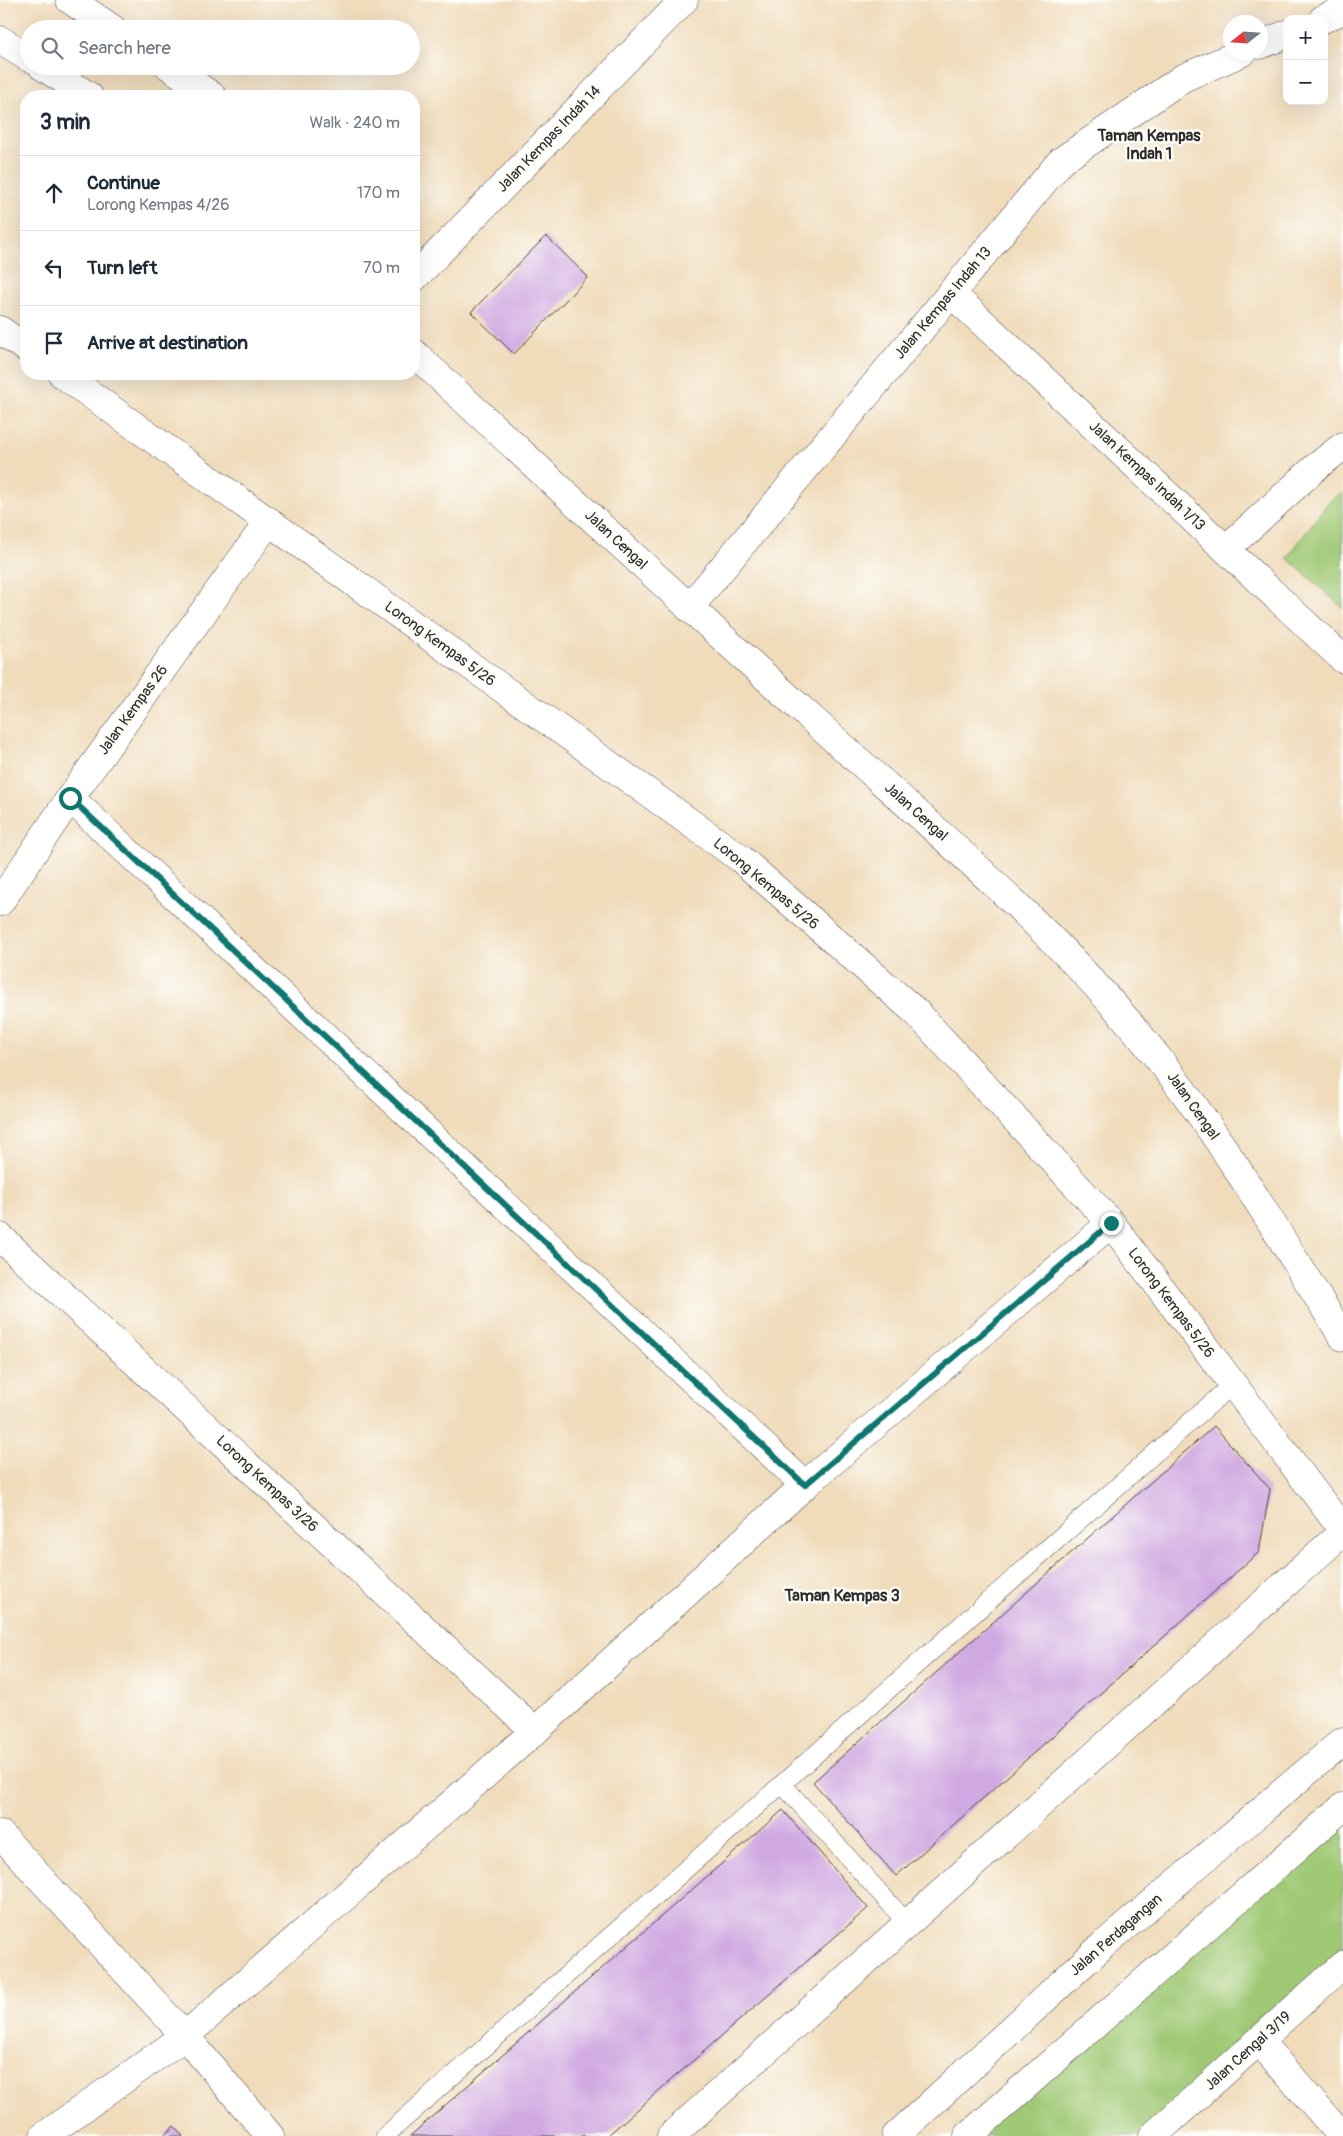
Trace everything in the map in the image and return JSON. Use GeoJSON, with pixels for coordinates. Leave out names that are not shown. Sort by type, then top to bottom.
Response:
{"type":"FeatureCollection","features":[{"type":"Feature","properties":{"kind":"street"},"geometry":{"type":"LineString","coordinates":[[70,0],[100,20]]}},
{"type":"Feature","properties":{"kind":"street","name":"Jalan Kempas Indah 14"},"geometry":{"type":"LineString","coordinates":[[420,264],[684,0]]}},
{"type":"Feature","properties":{"kind":"street"},"geometry":{"type":"LineString","coordinates":[[1328,17],[1343,10]]}},
{"type":"Feature","properties":{"kind":"street"},"geometry":{"type":"LineString","coordinates":[[1268,42],[1283,36]]}},
{"type":"Feature","properties":{"kind":"street"},"geometry":{"type":"LineString","coordinates":[[0,40],[20,52]]}},
{"type":"Feature","properties":{"kind":"street","name":"Jalan Kempas Indah 13"},"geometry":{"type":"LineString","coordinates":[[689,608],[1061,161],[1183,78],[1225,60]]}},
{"type":"Feature","properties":{"kind":"street"},"geometry":{"type":"LineString","coordinates":[[56,75],[80,90]]}},
{"type":"Feature","properties":{"kind":"street"},"geometry":{"type":"LineString","coordinates":[[181,75],[203,90]]}},
{"type":"Feature","properties":{"kind":"street","name":"Jalan Kempas Indah 1/13"},"geometry":{"type":"LineString","coordinates":[[951,293],[1343,659]]}},
{"type":"Feature","properties":{"kind":"street"},"geometry":{"type":"LineString","coordinates":[[0,330],[20,344]]}},
{"type":"Feature","properties":{"kind":"street","name":"Jalan Cengal"},"geometry":{"type":"LineString","coordinates":[[420,360],[689,608],[1012,900],[1098,987],[1157,1056],[1202,1116],[1343,1337]]}},
{"type":"Feature","properties":{"kind":"street","name":"Lorong Kempas 5/26"},"geometry":{"type":"LineString","coordinates":[[70,380],[741,859],[917,1013],[1111,1223],[1343,1531]]}},
{"type":"Feature","properties":{"kind":"street"},"geometry":{"type":"LineString","coordinates":[[1226,550],[1316,467],[1343,446]]}},
{"type":"Feature","properties":{"kind":"street","name":"Jalan Kempas 26"},"geometry":{"type":"LineString","coordinates":[[0,902],[70,798],[269,521]]}},
{"type":"Feature","properties":{"kind":"street"},"geometry":{"type":"LineString","coordinates":[[70,798],[805,1485]]}},
{"type":"Feature","properties":{"kind":"street"},"geometry":{"type":"LineString","coordinates":[[44,2136],[185,2036],[535,1731],[805,1485],[1111,1223]]}},
{"type":"Feature","properties":{"kind":"street","name":"Lorong Kempas 3/26"},"geometry":{"type":"LineString","coordinates":[[0,1238],[535,1731]]}},
{"type":"Feature","properties":{"kind":"street"},"geometry":{"type":"LineString","coordinates":[[671,2136],[1343,1531]]}},
{"type":"Feature","properties":{"kind":"street","name":"Jalan Perdagangan"},"geometry":{"type":"LineString","coordinates":[[896,2136],[1102,1946],[1343,1741]]}},
{"type":"Feature","properties":{"kind":"street"},"geometry":{"type":"LineString","coordinates":[[968,2136],[1343,1807]]}},
{"type":"Feature","properties":{"kind":"street"},"geometry":{"type":"LineString","coordinates":[[0,1834],[185,2036],[270,2136]]}},
{"type":"Feature","properties":{"kind":"street","name":"Jalan Cengal 3/19"},"geometry":{"type":"LineString","coordinates":[[1153,2136],[1343,1965]]}},
{"type":"Feature","properties":{"kind":"street"},"geometry":{"type":"LineString","coordinates":[[1259,2041],[1342,2136]]}},
{"type":"Feature","properties":{"kind":"lane"},"geometry":{"type":"LineString","coordinates":[[385,2136],[1233,1384]]}},
{"type":"Feature","properties":{"kind":"lane"},"geometry":{"type":"LineString","coordinates":[[783,1785],[907,1923]]}},
{"type":"Feature","properties":{"kind":"green space"},"geometry":{"type":"Polygon","coordinates":[[[1343,492],[1343,608],[1287,558],[1329,501],[1343,492]]]}},
{"type":"Feature","properties":{"kind":"green space"},"geometry":{"type":"Polygon","coordinates":[[[1343,1807],[1343,1966],[1153,2136],[968,2136],[1343,1807]]]}},
{"type":"Feature","properties":{"kind":"building"},"geometry":{"type":"Polygon","coordinates":[[[546,236],[588,277],[514,354],[471,312],[546,236]]]}},
{"type":"Feature","properties":{"kind":"building"},"geometry":{"type":"Polygon","coordinates":[[[1214,1426],[1270,1489],[1259,1552],[896,1876],[813,1782],[1214,1426]]]}},
{"type":"Feature","properties":{"kind":"building"},"geometry":{"type":"Polygon","coordinates":[[[783,1810],[868,1908],[607,2136],[410,2136],[783,1810]]]}},
{"type":"Feature","properties":{"kind":"building"},"geometry":{"type":"Polygon","coordinates":[[[174,2126],[183,2136],[163,2136],[174,2126]]]}},
{"type":"Feature","properties":{"kind":"district","name":"Taman Kempas Indah 1"},"geometry":{"type":"Point","coordinates":[1149,145]}},
{"type":"Feature","properties":{"kind":"district","name":"Taman Kempas 3"},"geometry":{"type":"Point","coordinates":[842,1596]}},
{"type":"Feature","properties":{"kind":"route"},"geometry":{"type":"LineString","coordinates":[[70,798],[805,1485],[1111,1223]]}}]}
